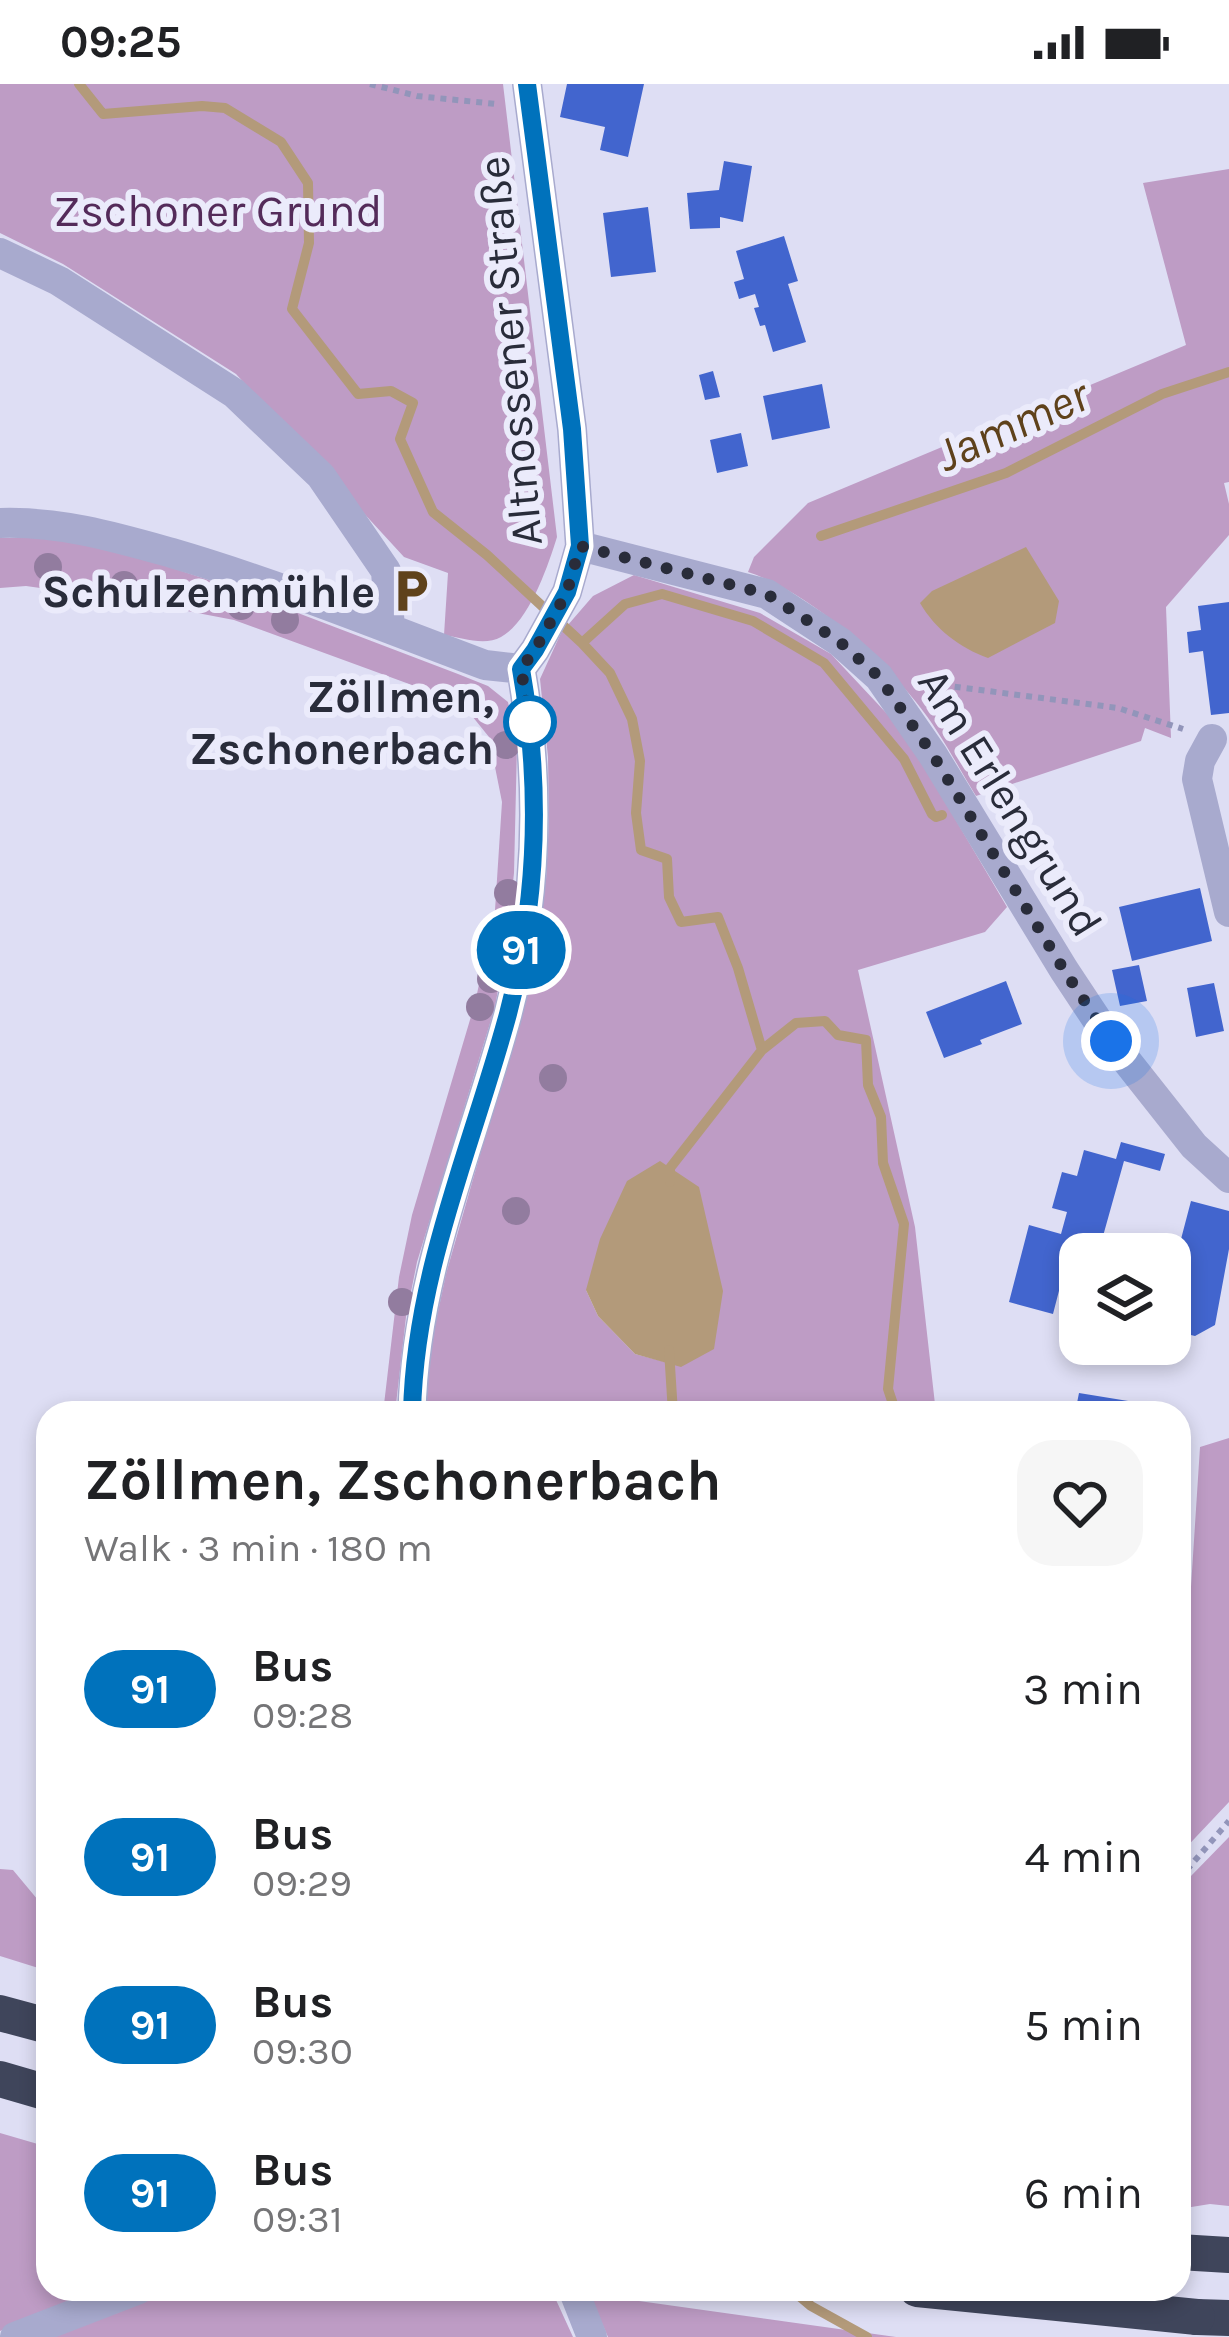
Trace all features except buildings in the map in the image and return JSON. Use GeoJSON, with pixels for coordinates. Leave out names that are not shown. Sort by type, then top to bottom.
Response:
{"type":"FeatureCollection","features":[{"type":"Feature","properties":{"kind":"highway"},"geometry":{"type":"LineString","coordinates":[[0,2013],[36,2023]]}},
{"type":"Feature","properties":{"kind":"highway"},"geometry":{"type":"LineString","coordinates":[[0,2079],[36,2089]]}},
{"type":"Feature","properties":{"kind":"highway"},"geometry":{"type":"LineString","coordinates":[[1191,2252],[1229,2254]]}},
{"type":"Feature","properties":{"kind":"highway"},"geometry":{"type":"LineString","coordinates":[[1044,2301],[1213,2317]]}},
{"type":"Feature","properties":{"kind":"street","name":"Altnossener Straße"},"geometry":{"type":"LineString","coordinates":[[528,660],[567,592],[580,546],[572,429],[529,95]]}},
{"type":"Feature","properties":{"kind":"street"},"geometry":{"type":"LineString","coordinates":[[0,253],[59,281],[234,393],[321,476],[386,572],[390,629]]}},
{"type":"Feature","properties":{"kind":"street"},"geometry":{"type":"LineString","coordinates":[[0,523],[57,525],[232,571],[484,664],[528,660],[533,872],[509,1011],[443,1224],[420,1318],[412,1401]]}},
{"type":"Feature","properties":{"kind":"street","name":"Am Erlengrund"},"geometry":{"type":"LineString","coordinates":[[580,546],[767,594],[840,642],[879,677],[933,755],[1111,1041],[1194,1146],[1229,1178]]}},
{"type":"Feature","properties":{"kind":"street"},"geometry":{"type":"LineString","coordinates":[[1212,739],[1200,761],[1198,779],[1229,912]]}},
{"type":"Feature","properties":{"kind":"street"},"geometry":{"type":"LineString","coordinates":[[15,2337],[108,2301]]}},
{"type":"Feature","properties":{"kind":"street"},"geometry":{"type":"LineString","coordinates":[[578,2301],[592,2337]]}},
{"type":"Feature","properties":{"kind":"path"},"geometry":{"type":"LineString","coordinates":[[370,84],[417,96],[529,95]]}},
{"type":"Feature","properties":{"kind":"path"},"geometry":{"type":"LineString","coordinates":[[879,677],[1118,708],[1212,739]]}},
{"type":"Feature","properties":{"kind":"path"},"geometry":{"type":"LineString","coordinates":[[1191,1865],[1229,1822]]}},
{"type":"Feature","properties":{"kind":"green space","name":"Zschoner Grund"},"geometry":{"type":"Polygon","coordinates":[[[0,84],[503,84],[557,537],[536,592],[511,630],[488,641],[444,635],[448,573],[404,557],[236,374],[63,264],[0,233],[0,84]]]}},
{"type":"Feature","properties":{"kind":"green space"},"geometry":{"type":"Polygon","coordinates":[[[1229,169],[1229,482],[1224,483],[1229,535],[1166,607],[1171,738],[1145,728],[1141,741],[976,796],[932,724],[900,683],[817,609],[748,572],[754,557],[808,503],[1186,345],[1143,183],[1229,169]]]}},
{"type":"Feature","properties":{"kind":"green space"},"geometry":{"type":"Polygon","coordinates":[[[57,537],[130,554],[488,686],[508,702],[517,746],[514,873],[507,938],[495,1007],[417,1262],[396,1401],[384,1401],[399,1277],[412,1215],[475,1003],[495,910],[502,802],[489,737],[468,711],[442,696],[234,620],[26,586],[0,588],[0,538],[57,537]]]}},
{"type":"Feature","properties":{"kind":"green space"},"geometry":{"type":"Polygon","coordinates":[[[634,575],[760,613],[831,654],[890,717],[921,761],[1007,907],[985,932],[858,970],[915,1227],[935,1401],[426,1401],[426,1368],[446,1274],[520,1014],[546,879],[548,757],[540,679],[561,633],[593,596],[634,575]],[[586,1290],[598,1316],[635,1354],[681,1366],[586,1290]]]}},
{"type":"Feature","properties":{"kind":"green space"},"geometry":{"type":"Polygon","coordinates":[[[1229,1438],[1229,1802],[1191,1842],[1191,1587],[1200,1447],[1229,1438]]]}},
{"type":"Feature","properties":{"kind":"green space"},"geometry":{"type":"Polygon","coordinates":[[[1229,1837],[1229,2206],[1191,2207],[1191,1876],[1229,1837]]]}},
{"type":"Feature","properties":{"kind":"green space"},"geometry":{"type":"Polygon","coordinates":[[[0,1869],[13,1870],[36,1898],[36,1967],[0,1956],[0,1869]]]}},
{"type":"Feature","properties":{"kind":"green space"},"geometry":{"type":"Polygon","coordinates":[[[0,2133],[36,2144],[36,2301],[79,2301],[0,2331],[0,2133]]]}},
{"type":"Feature","properties":{"kind":"green space"},"geometry":{"type":"Polygon","coordinates":[[[146,2301],[556,2301],[573,2337],[38,2337],[146,2301]]]}},
{"type":"Feature","properties":{"kind":"green space"},"geometry":{"type":"Polygon","coordinates":[[[592,2301],[639,2301],[896,2337],[608,2337],[592,2301]]]}},
{"type":"Feature","properties":{"kind":"shaded area"},"geometry":{"type":"Polygon","coordinates":[[[1026,547],[1059,601],[1055,623],[988,658],[949,636],[920,603],[932,591],[1026,547]]]}},
{"type":"Feature","properties":{"kind":"shaded area"},"geometry":{"type":"Polygon","coordinates":[[[660,1161],[699,1187],[723,1291],[714,1349],[681,1367],[635,1354],[598,1316],[586,1290],[600,1239],[627,1181],[660,1161]]]}},
{"type":"Feature","properties":{"kind":"waterway"},"geometry":{"type":"LineString","coordinates":[[79,84],[103,114],[225,108],[281,142],[308,183],[309,243],[292,309],[358,394],[391,391],[413,403],[400,439],[433,512],[487,555],[610,673],[632,719],[640,761],[636,813],[641,850],[667,859],[669,897],[681,922],[718,917],[762,1050],[796,1023],[825,1021],[838,1035],[866,1040],[868,1085],[881,1117],[883,1163],[904,1224],[888,1389],[892,1401]]}},
{"type":"Feature","properties":{"kind":"waterway","name":"Jammer"},"geometry":{"type":"LineString","coordinates":[[821,536],[1006,473],[1162,394],[1229,372]]}},
{"type":"Feature","properties":{"kind":"waterway"},"geometry":{"type":"LineString","coordinates":[[582,643],[625,604],[662,594],[753,621],[824,663],[904,759],[932,814],[942,815]]}},
{"type":"Feature","properties":{"kind":"waterway"},"geometry":{"type":"LineString","coordinates":[[670,1182],[670,1168],[762,1050]]}},
{"type":"Feature","properties":{"kind":"waterway"},"geometry":{"type":"LineString","coordinates":[[669,1350],[672,1401]]}},
{"type":"Feature","properties":{"kind":"waterway"},"geometry":{"type":"LineString","coordinates":[[805,2301],[867,2337]]}},
{"type":"Feature","properties":{"kind":"bus line","name":"91"},"geometry":{"type":"LineString","coordinates":[[412,1401],[420,1318],[443,1224],[509,1011],[533,872],[532,750],[521,669],[567,592],[580,546],[572,429],[527,84]]}},
{"type":"Feature","properties":{"kind":"place","name":"Schulzenmühle"},"geometry":{"type":"Point","coordinates":[411,591]}},
{"type":"Feature","properties":{"kind":"place","name":"Zöllmen, Zschonerbach"},"geometry":{"type":"Point","coordinates":[530,722]}},
{"type":"Feature","properties":{"kind":"route"},"geometry":{"type":"LineString","coordinates":[[530,722],[521,669],[567,592],[580,546],[767,594],[840,642],[879,677],[933,755],[1111,1041]]}}]}
